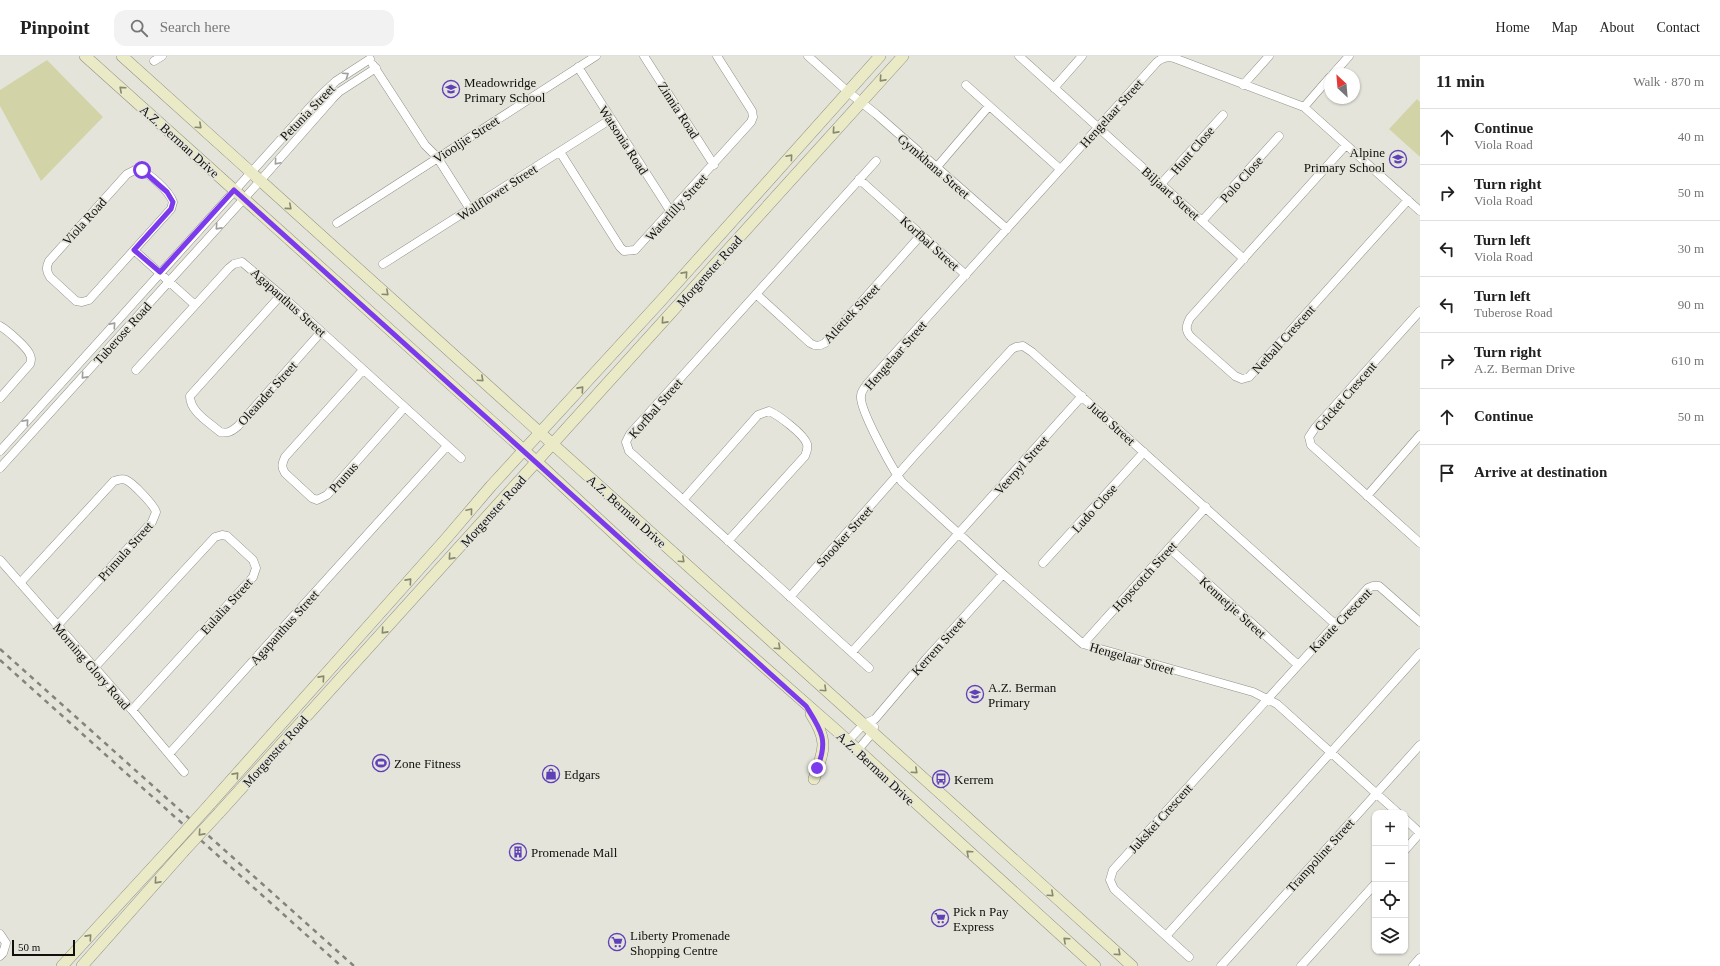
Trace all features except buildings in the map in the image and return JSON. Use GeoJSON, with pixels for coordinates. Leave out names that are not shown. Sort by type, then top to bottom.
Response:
{"type":"FeatureCollection","features":[{"type":"Feature","properties":{"kind":"main road","name":"A.Z. Berman Drive"},"geometry":{"type":"LineString","coordinates":[[85,56],[524,450],[637,555],[848,742],[1095,966]]}},
{"type":"Feature","properties":{"kind":"main road","name":"A.Z. Berman Drive"},"geometry":{"type":"LineString","coordinates":[[122,56],[1132,966]]}},
{"type":"Feature","properties":{"kind":"main road","name":"Morgenster Road"},"geometry":{"type":"LineString","coordinates":[[62,966],[175,843],[540,432],[748,204],[847,91],[880,56]]}},
{"type":"Feature","properties":{"kind":"main road","name":"Morgenster Road"},"geometry":{"type":"LineString","coordinates":[[82,966],[183,852],[903,56]]}},
{"type":"Feature","properties":{"kind":"main road"},"geometry":{"type":"LineString","coordinates":[[806,706],[821,731],[824,749],[814,779]]}},
{"type":"Feature","properties":{"kind":"street"},"geometry":{"type":"LineString","coordinates":[[154,61],[162,56]]}},
{"type":"Feature","properties":{"kind":"street","name":"Viooljie Street"},"geometry":{"type":"LineString","coordinates":[[337,223],[596,56]]}},
{"type":"Feature","properties":{"kind":"street","name":"Zinnia Road"},"geometry":{"type":"LineString","coordinates":[[644,56],[714,165]]}},
{"type":"Feature","properties":{"kind":"street","name":"Waterlilly Street"},"geometry":{"type":"LineString","coordinates":[[560,152],[620,247],[624,251],[635,250],[714,165],[751,122],[753,117],[752,111],[717,56]]}},
{"type":"Feature","properties":{"kind":"street","name":"Gymkhana Street"},"geometry":{"type":"LineString","coordinates":[[808,56],[1007,229]]}},
{"type":"Feature","properties":{"kind":"street","name":"Biljaart Street"},"geometry":{"type":"LineString","coordinates":[[1019,56],[1244,259]]}},
{"type":"Feature","properties":{"kind":"street"},"geometry":{"type":"LineString","coordinates":[[1054,88],[1082,56]]}},
{"type":"Feature","properties":{"kind":"street"},"geometry":{"type":"LineString","coordinates":[[1243,85],[1269,56]]}},
{"type":"Feature","properties":{"kind":"street"},"geometry":{"type":"LineString","coordinates":[[1338,68],[1349,56]]}},
{"type":"Feature","properties":{"kind":"street","name":"Petunia Street"},"geometry":{"type":"LineString","coordinates":[[234,190],[329,86],[369,58]]}},
{"type":"Feature","properties":{"kind":"street"},"geometry":{"type":"LineString","coordinates":[[369,58],[425,145],[437,158],[470,209]]}},
{"type":"Feature","properties":{"kind":"street","name":"Hengelaar Street"},"geometry":{"type":"LineString","coordinates":[[1395,810],[1277,704],[1267,698],[1253,692],[1083,644],[1002,574],[910,490],[892,468],[864,410],[860,397],[862,391],[1060,169],[1162,58],[1174,58],[1304,107],[1420,211]]}},
{"type":"Feature","properties":{"kind":"street","name":"Watsonia Road"},"geometry":{"type":"LineString","coordinates":[[578,67],[671,212]]}},
{"type":"Feature","properties":{"kind":"street","name":"Petunia Street"},"geometry":{"type":"LineString","coordinates":[[244,198],[339,92],[376,68]]}},
{"type":"Feature","properties":{"kind":"street"},"geometry":{"type":"LineString","coordinates":[[1304,107],[1324,84]]}},
{"type":"Feature","properties":{"kind":"street"},"geometry":{"type":"LineString","coordinates":[[966,85],[1060,169]]}},
{"type":"Feature","properties":{"kind":"street"},"geometry":{"type":"LineString","coordinates":[[936,168],[990,106]]}},
{"type":"Feature","properties":{"kind":"street","name":"Hunt Close"},"geometry":{"type":"LineString","coordinates":[[1161,184],[1222,116]]}},
{"type":"Feature","properties":{"kind":"street","name":"Wallflower Street"},"geometry":{"type":"LineString","coordinates":[[384,264],[611,119]]}},
{"type":"Feature","properties":{"kind":"street","name":"Polo Close"},"geometry":{"type":"LineString","coordinates":[[1202,221],[1279,136]]}},
{"type":"Feature","properties":{"kind":"street","name":"Netball Crescent"},"geometry":{"type":"LineString","coordinates":[[1346,145],[1190,318],[1186,326],[1186,332],[1191,337],[1235,376],[1242,379],[1250,377],[1408,200]]}},
{"type":"Feature","properties":{"kind":"street","name":"Korfbal Street"},"geometry":{"type":"LineString","coordinates":[[869,668],[626,447],[627,438],[876,161]]}},
{"type":"Feature","properties":{"kind":"street","name":"Viola Road"},"geometry":{"type":"LineString","coordinates":[[137,169],[142,170],[167,192],[173,202],[171,209],[134,250],[94,295],[89,300],[82,302],[76,301],[50,277],[47,272],[46,266],[49,261],[127,174],[137,169]]}},
{"type":"Feature","properties":{"kind":"street","name":"Korfbal Street"},"geometry":{"type":"LineString","coordinates":[[859,179],[966,275]]}},
{"type":"Feature","properties":{"kind":"street","name":"Tuberose Road"},"geometry":{"type":"LineString","coordinates":[[0,451],[234,190]]}},
{"type":"Feature","properties":{"kind":"street","name":"Tuberose Road"},"geometry":{"type":"LineString","coordinates":[[0,468],[244,198]]}},
{"type":"Feature","properties":{"kind":"street","name":"Atletiek Street"},"geometry":{"type":"LineString","coordinates":[[756,294],[810,344],[817,346],[821,345],[831,337],[921,236]]}},
{"type":"Feature","properties":{"kind":"street"},"geometry":{"type":"LineString","coordinates":[[134,250],[195,305]]}},
{"type":"Feature","properties":{"kind":"street","name":"Agapanthus Street"},"geometry":{"type":"LineString","coordinates":[[136,370],[229,268],[239,262],[246,264],[461,458]]}},
{"type":"Feature","properties":{"kind":"street","name":"Oleander Street"},"geometry":{"type":"LineString","coordinates":[[281,295],[190,396],[190,404],[194,409],[220,432],[225,434],[232,431],[321,332]]}},
{"type":"Feature","properties":{"kind":"street","name":"Cricket Crescent"},"geometry":{"type":"LineString","coordinates":[[1420,311],[1315,428],[1309,437],[1311,445],[1420,543]]}},
{"type":"Feature","properties":{"kind":"street"},"geometry":{"type":"LineString","coordinates":[[0,326],[26,349],[30,354],[31,360],[30,364],[0,398]]}},
{"type":"Feature","properties":{"kind":"street","name":"Judo Street"},"geometry":{"type":"LineString","coordinates":[[898,476],[915,455],[1016,346],[1027,347],[1335,624]]}},
{"type":"Feature","properties":{"kind":"street","name":"Prunus"},"geometry":{"type":"LineString","coordinates":[[363,370],[285,457],[282,463],[282,468],[285,473],[312,498],[318,500],[323,498],[404,408]]}},
{"type":"Feature","properties":{"kind":"street","name":"Veerpyl Street"},"geometry":{"type":"LineString","coordinates":[[959,534],[1082,396]]}},
{"type":"Feature","properties":{"kind":"street"},"geometry":{"type":"LineString","coordinates":[[683,500],[758,416],[769,411],[774,413],[790,426],[804,439],[808,450],[805,456],[728,541]]}},
{"type":"Feature","properties":{"kind":"street"},"geometry":{"type":"LineString","coordinates":[[1367,496],[1420,435]]}},
{"type":"Feature","properties":{"kind":"street","name":"Agapanthus Street"},"geometry":{"type":"LineString","coordinates":[[169,754],[447,446]]}},
{"type":"Feature","properties":{"kind":"street","name":"Ludo Close"},"geometry":{"type":"LineString","coordinates":[[1044,563],[1144,452]]}},
{"type":"Feature","properties":{"kind":"street","name":"Snooker Street"},"geometry":{"type":"LineString","coordinates":[[790,597],[898,476]]}},
{"type":"Feature","properties":{"kind":"street","name":"Primula Street"},"geometry":{"type":"LineString","coordinates":[[20,582],[114,481],[120,479],[126,480],[152,503],[156,512],[152,522],[57,626]]}},
{"type":"Feature","properties":{"kind":"street","name":"Hopscotch Street"},"geometry":{"type":"LineString","coordinates":[[1083,644],[1206,507]]}},
{"type":"Feature","properties":{"kind":"street"},"geometry":{"type":"LineString","coordinates":[[852,652],[959,534]]}},
{"type":"Feature","properties":{"kind":"street","name":"Eulalia Street"},"geometry":{"type":"LineString","coordinates":[[94,668],[215,537],[222,535],[227,536],[253,560],[256,568],[253,577],[132,710]]}},
{"type":"Feature","properties":{"kind":"street","name":"Kennetjie Street"},"geometry":{"type":"LineString","coordinates":[[1169,548],[1298,665]]}},
{"type":"Feature","properties":{"kind":"street","name":"Morning Glory Road"},"geometry":{"type":"LineString","coordinates":[[0,560],[132,710],[184,772]]}},
{"type":"Feature","properties":{"kind":"street","name":"Kerrem Street"},"geometry":{"type":"LineString","coordinates":[[848,742],[864,724],[875,719],[926,658],[1002,574]]}},
{"type":"Feature","properties":{"kind":"street","name":"Karate Crescent"},"geometry":{"type":"LineString","coordinates":[[1267,698],[1368,588],[1379,586],[1420,622]]}},
{"type":"Feature","properties":{"kind":"street"},"geometry":{"type":"LineString","coordinates":[[1166,936],[1420,653]]}},
{"type":"Feature","properties":{"kind":"street","name":"Jukskei Crescent"},"geometry":{"type":"LineString","coordinates":[[1189,956],[1114,889],[1110,880],[1111,873],[1267,698]]}},
{"type":"Feature","properties":{"kind":"street"},"geometry":{"type":"LineString","coordinates":[[857,751],[873,732],[875,719]]}},
{"type":"Feature","properties":{"kind":"street","name":"Trampoline Street"},"geometry":{"type":"LineString","coordinates":[[1221,966],[1420,745]]}},
{"type":"Feature","properties":{"kind":"street"},"geometry":{"type":"LineString","coordinates":[[1408,822],[1420,833],[1408,847]]}},
{"type":"Feature","properties":{"kind":"street"},"geometry":{"type":"LineString","coordinates":[[1301,966],[1372,887]]}},
{"type":"Feature","properties":{"kind":"street"},"geometry":{"type":"LineString","coordinates":[[0,934],[6,943],[3,953],[0,956]]}},
{"type":"Feature","properties":{"kind":"street"},"geometry":{"type":"LineString","coordinates":[[1413,966],[1420,958]]}},
{"type":"Feature","properties":{"kind":"green space"},"geometry":{"type":"Polygon","coordinates":[[[47,60],[103,117],[41,181],[0,106],[0,90],[47,60]]]}},
{"type":"Feature","properties":{"kind":"green space"},"geometry":{"type":"Polygon","coordinates":[[[1417,99],[1420,102],[1420,157],[1389,129],[1417,99]]]}},
{"type":"Feature","properties":{"kind":"railway"},"geometry":{"type":"LineString","coordinates":[[0,649],[354,966]]}},
{"type":"Feature","properties":{"kind":"railway"},"geometry":{"type":"LineString","coordinates":[[0,660],[341,966]]}},
{"type":"Feature","properties":{"kind":"place","name":"Meadowridge Primary School"},"geometry":{"type":"Point","coordinates":[451,89]}},
{"type":"Feature","properties":{"kind":"place","name":"Alpine Primary School"},"geometry":{"type":"Point","coordinates":[1398,159]}},
{"type":"Feature","properties":{"kind":"place","name":"A.Z. Berman Primary"},"geometry":{"type":"Point","coordinates":[975,694]}},
{"type":"Feature","properties":{"kind":"place","name":"Zone Fitness"},"geometry":{"type":"Point","coordinates":[381,763]}},
{"type":"Feature","properties":{"kind":"place","name":"Edgars"},"geometry":{"type":"Point","coordinates":[551,774]}},
{"type":"Feature","properties":{"kind":"place","name":"Kerrem"},"geometry":{"type":"Point","coordinates":[941,779]}},
{"type":"Feature","properties":{"kind":"place","name":"Promenade Mall"},"geometry":{"type":"Point","coordinates":[518,852]}},
{"type":"Feature","properties":{"kind":"place","name":"Pick n Pay Express"},"geometry":{"type":"Point","coordinates":[940,918]}},
{"type":"Feature","properties":{"kind":"place","name":"Liberty Promenade Shopping Centre"},"geometry":{"type":"Point","coordinates":[617,942]}},
{"type":"Feature","properties":{"kind":"route"},"geometry":{"type":"LineString","coordinates":[[142,170],[167,192],[173,202],[171,209],[134,250],[160,272],[234,190],[806,706],[817,723],[823,740],[824,749],[817,768]]}}]}
